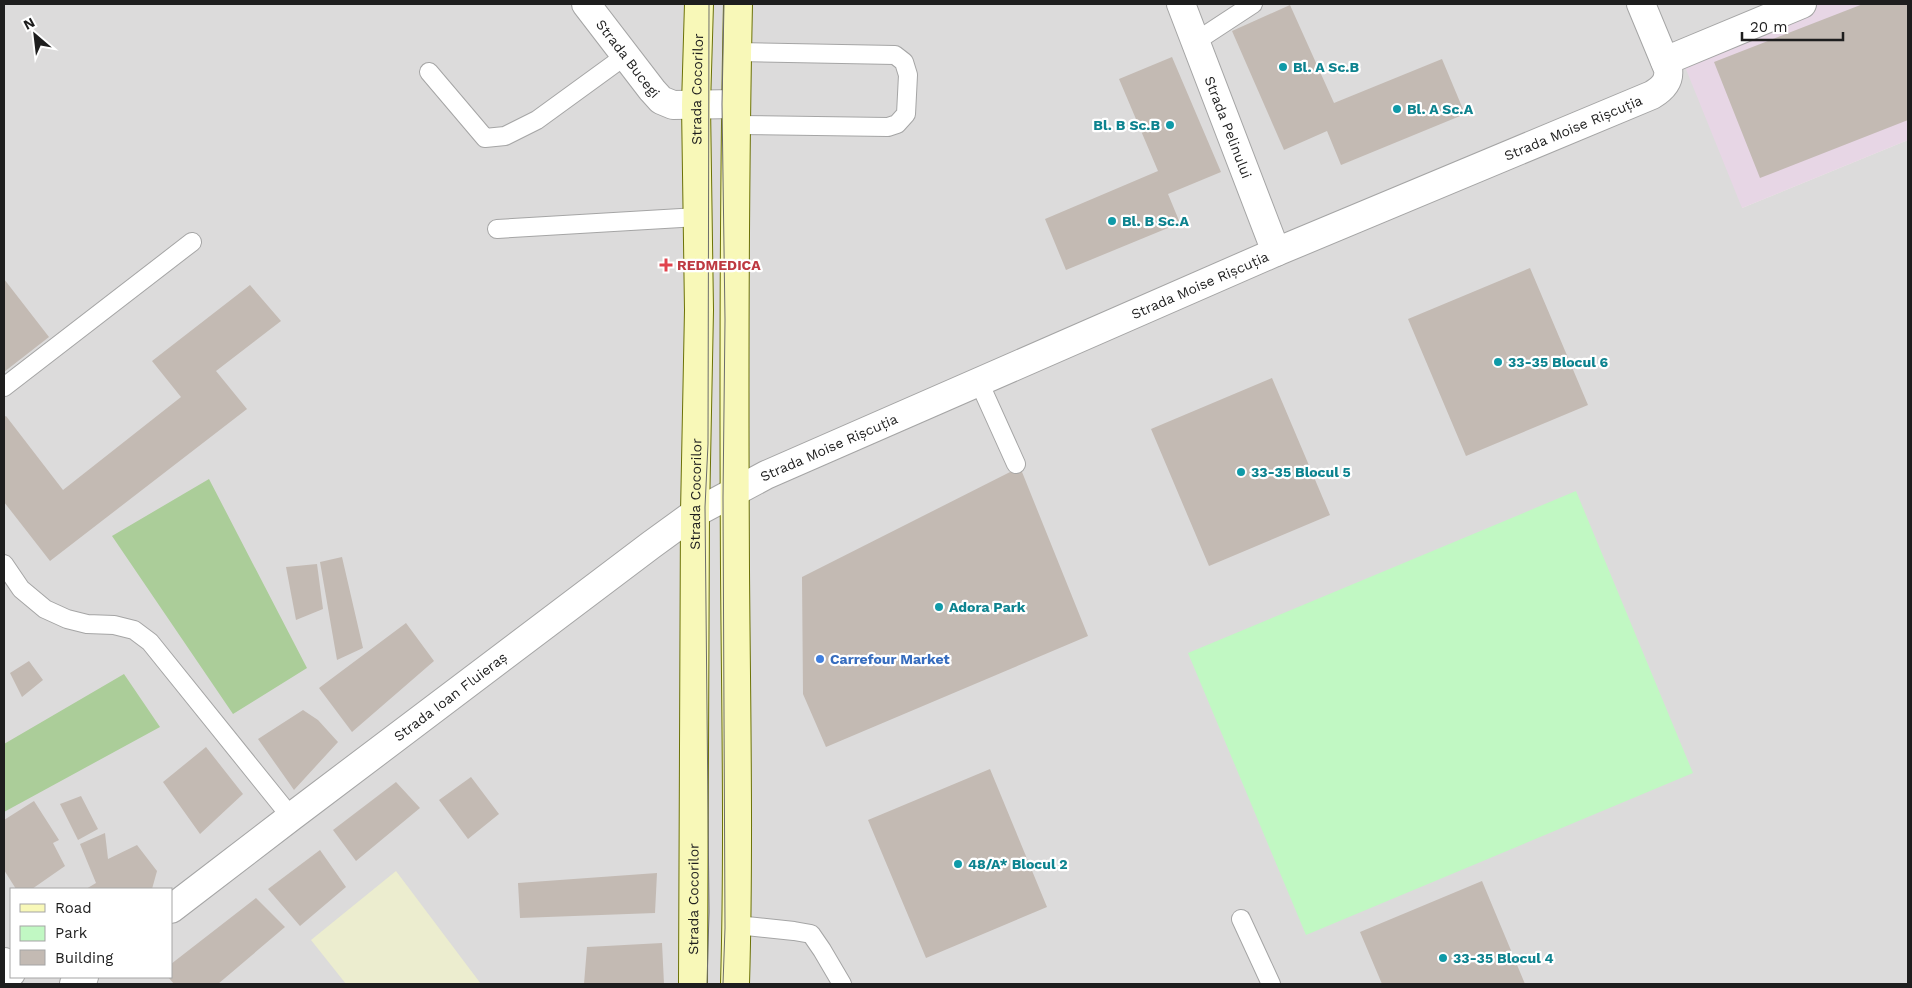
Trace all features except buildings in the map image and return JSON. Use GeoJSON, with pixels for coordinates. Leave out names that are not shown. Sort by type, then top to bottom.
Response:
{"type":"FeatureCollection","features":[{"type":"Feature","properties":{"kind":"main road","name":"Strada Cocorilor"},"geometry":{"type":"LineString","coordinates":[[693,984],[695,513],[699,310],[696,105],[699,4]]}},
{"type":"Feature","properties":{"kind":"main road"},"geometry":{"type":"LineString","coordinates":[[735,984],[737,925],[735,490],[738,4]]}},
{"type":"Feature","properties":{"kind":"street","name":"Strada Bucegi"},"geometry":{"type":"LineString","coordinates":[[586,4],[625,56],[662,100],[673,105],[696,105],[736,114]]}},
{"type":"Feature","properties":{"kind":"street","name":"Strada Pelinului"},"geometry":{"type":"LineString","coordinates":[[1181,4],[1276,252]]}},
{"type":"Feature","properties":{"kind":"street"},"geometry":{"type":"LineString","coordinates":[[1641,4],[1666,72]]}},
{"type":"Feature","properties":{"kind":"street","name":"Strada Moise Rișcuția"},"geometry":{"type":"LineString","coordinates":[[735,490],[1276,252],[1652,95],[1660,90],[1666,72],[1802,4]]}},
{"type":"Feature","properties":{"kind":"street","name":"Strada Ioan Fluieraș"},"geometry":{"type":"LineString","coordinates":[[172,908],[290,817],[695,513],[735,490]]}},
{"type":"Feature","properties":{"kind":"lane"},"geometry":{"type":"LineString","coordinates":[[1195,42],[1253,4]]}},
{"type":"Feature","properties":{"kind":"lane"},"geometry":{"type":"LineString","coordinates":[[736,114],[888,127],[897,124],[906,114],[908,75],[904,62],[895,54],[737,52]]}},
{"type":"Feature","properties":{"kind":"lane"},"geometry":{"type":"LineString","coordinates":[[428,72],[485,138],[505,136],[537,120],[625,56]]}},
{"type":"Feature","properties":{"kind":"lane"},"geometry":{"type":"LineString","coordinates":[[497,229],[698,217]]}},
{"type":"Feature","properties":{"kind":"lane"},"geometry":{"type":"LineString","coordinates":[[4,387],[192,242]]}},
{"type":"Feature","properties":{"kind":"lane"},"geometry":{"type":"LineString","coordinates":[[979,382],[1016,464]]}},
{"type":"Feature","properties":{"kind":"lane"},"geometry":{"type":"LineString","coordinates":[[4,564],[21,589],[45,609],[68,619],[87,624],[114,625],[134,630],[150,642],[290,817]]}},
{"type":"Feature","properties":{"kind":"lane"},"geometry":{"type":"LineString","coordinates":[[1241,920],[1271,984]]}},
{"type":"Feature","properties":{"kind":"lane"},"geometry":{"type":"LineString","coordinates":[[737,925],[811,934],[842,984]]}},
{"type":"Feature","properties":{"kind":"shaded area"},"geometry":{"type":"Polygon","coordinates":[[[4,4],[1770,4],[1742,208],[1908,140],[1908,984],[4,984],[4,4]]]}},
{"type":"Feature","properties":{"kind":"shaded area"},"geometry":{"type":"Polygon","coordinates":[[[1770,4],[1908,4],[1908,140],[1742,208],[1675,42],[1770,4]]]}},
{"type":"Feature","properties":{"kind":"green space"},"geometry":{"type":"Polygon","coordinates":[[[209,479],[307,668],[233,714],[112,536],[209,479]]]}},
{"type":"Feature","properties":{"kind":"green space"},"geometry":{"type":"Polygon","coordinates":[[[1576,491],[1693,773],[1306,935],[1188,653],[1576,491]]]}},
{"type":"Feature","properties":{"kind":"green space"},"geometry":{"type":"Polygon","coordinates":[[[124,674],[160,727],[4,812],[4,744],[124,674]]]}},
{"type":"Feature","properties":{"kind":"green space"},"geometry":{"type":"Polygon","coordinates":[[[396,871],[481,984],[346,984],[311,940],[396,871]]]}},
{"type":"Feature","properties":{"kind":"tram line"},"geometry":{"type":"LineString","coordinates":[[707,984],[709,912],[705,507],[708,444],[709,4]]}},
{"type":"Feature","properties":{"kind":"tram line"},"geometry":{"type":"LineString","coordinates":[[723,984],[725,928],[723,497],[725,320],[722,104],[724,4]]}},
{"type":"Feature","properties":{"kind":"place","name":"Bl. A Sc.B"},"geometry":{"type":"Point","coordinates":[1283,67]}},
{"type":"Feature","properties":{"kind":"place","name":"Bl. A Sc.A"},"geometry":{"type":"Point","coordinates":[1397,109]}},
{"type":"Feature","properties":{"kind":"place","name":"Bl. B Sc.B"},"geometry":{"type":"Point","coordinates":[1170,125]}},
{"type":"Feature","properties":{"kind":"place","name":"Bl. B Sc.A"},"geometry":{"type":"Point","coordinates":[1112,221]}},
{"type":"Feature","properties":{"kind":"place","name":"REDMEDICA"},"geometry":{"type":"Point","coordinates":[666,265]}},
{"type":"Feature","properties":{"kind":"place","name":"33-35 Blocul 6"},"geometry":{"type":"Point","coordinates":[1498,362]}},
{"type":"Feature","properties":{"kind":"place","name":"33-35 Blocul 5"},"geometry":{"type":"Point","coordinates":[1241,472]}},
{"type":"Feature","properties":{"kind":"place","name":"Adora Park"},"geometry":{"type":"Point","coordinates":[939,607]}},
{"type":"Feature","properties":{"kind":"place","name":"Carrefour Market"},"geometry":{"type":"Point","coordinates":[820,659]}},
{"type":"Feature","properties":{"kind":"place","name":"48/A* Blocul 2"},"geometry":{"type":"Point","coordinates":[958,864]}},
{"type":"Feature","properties":{"kind":"place","name":"33-35 Blocul 4"},"geometry":{"type":"Point","coordinates":[1443,958]}}]}
